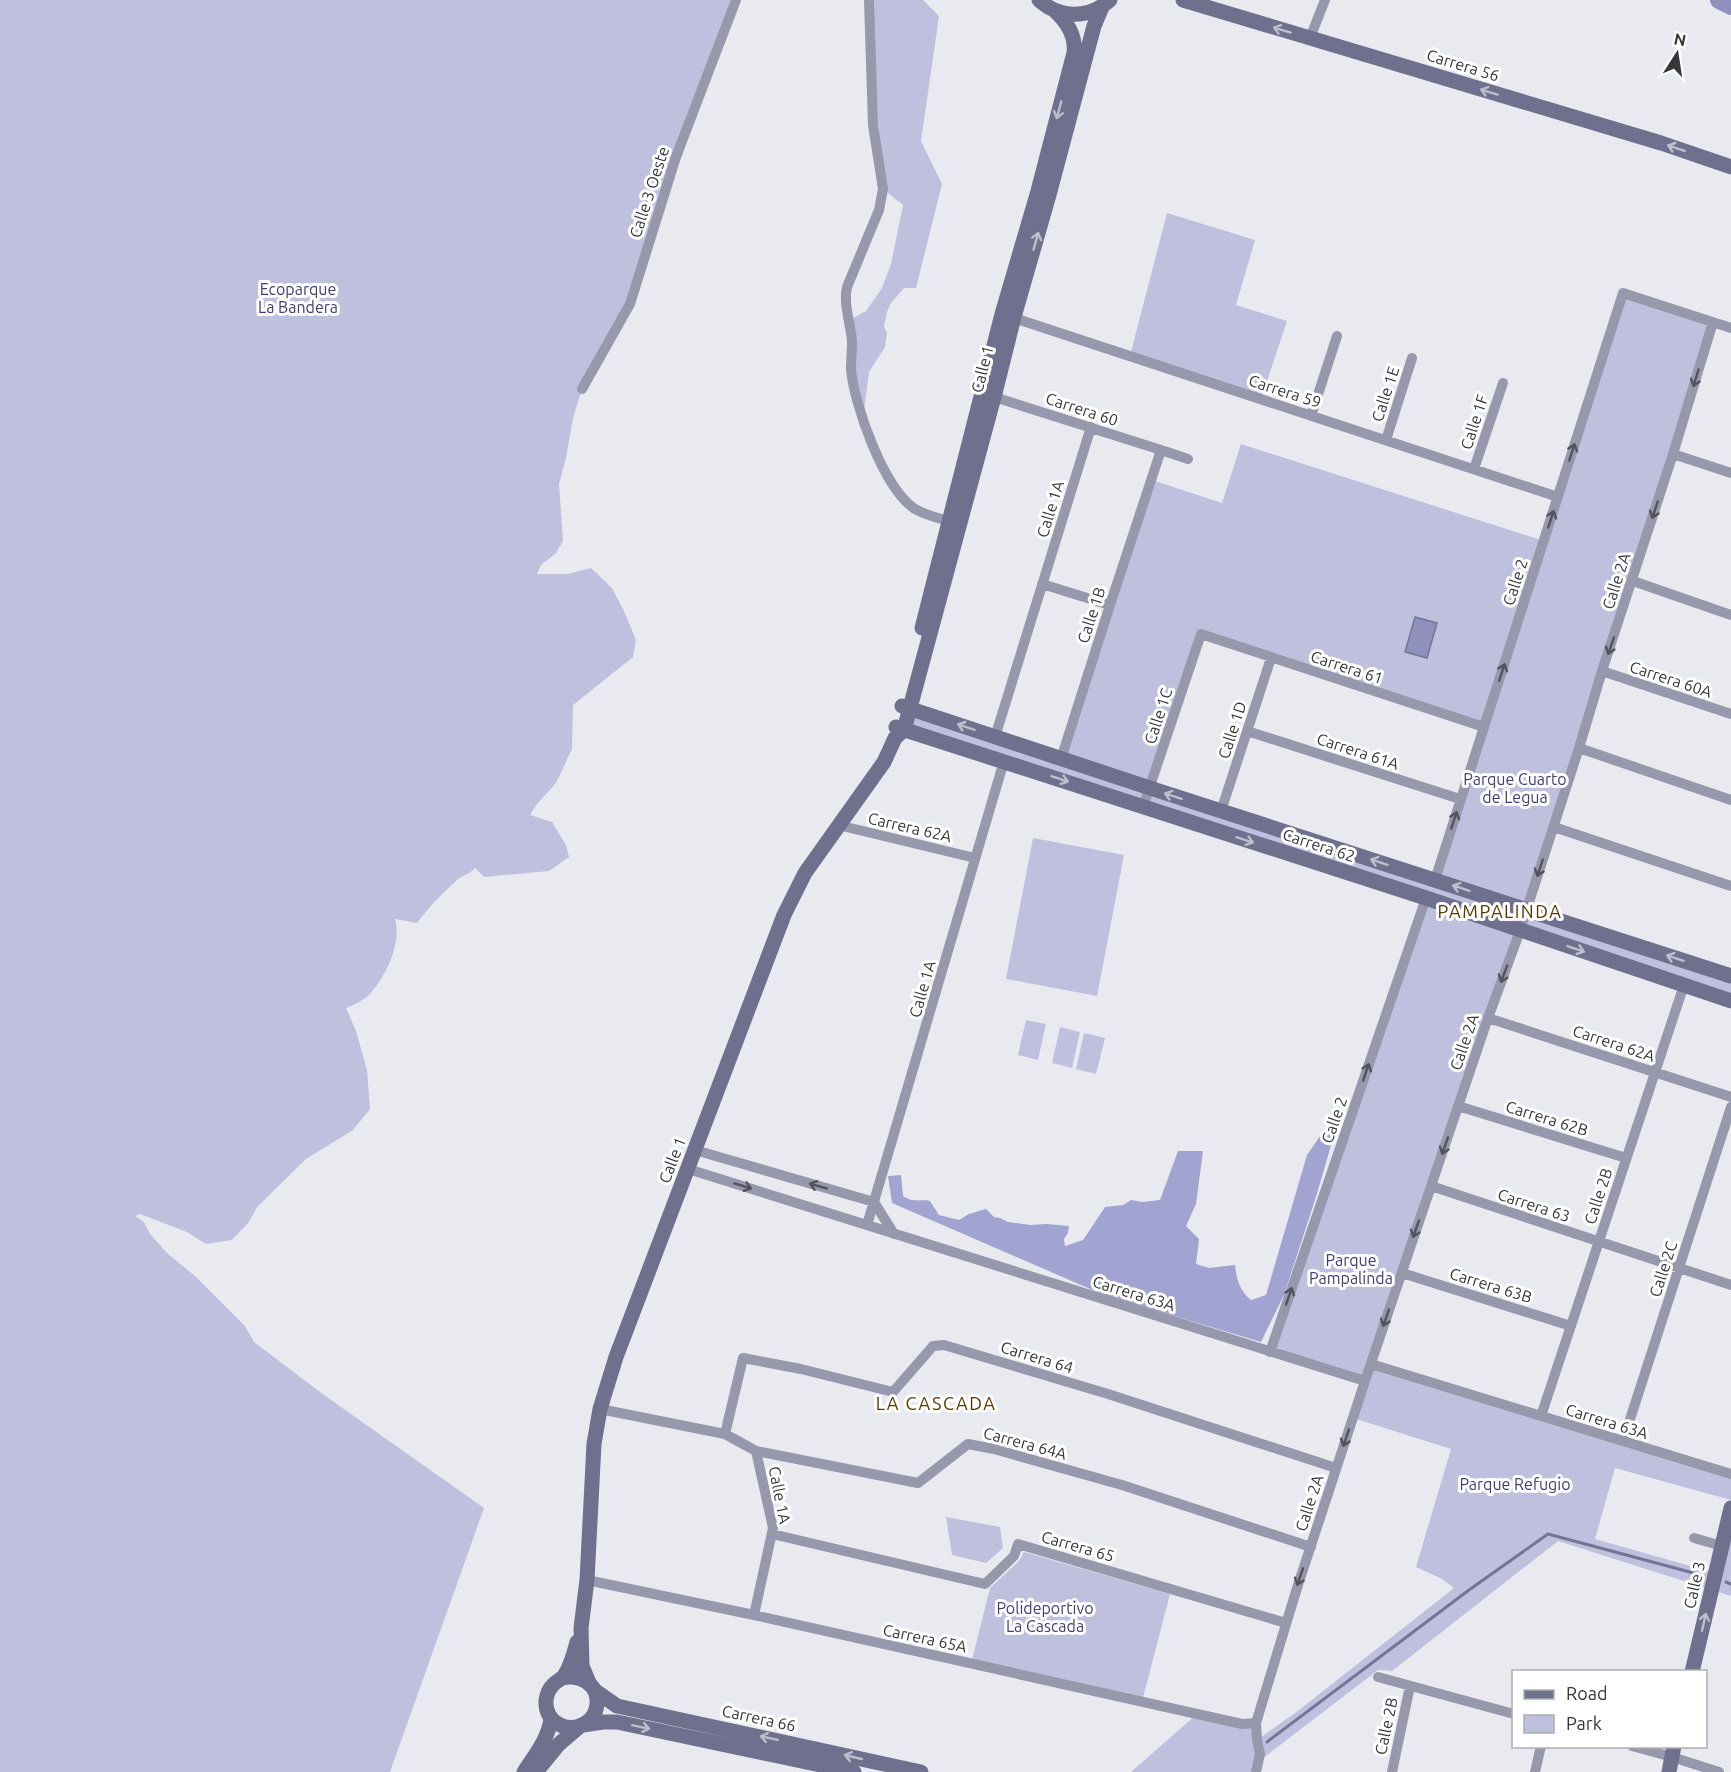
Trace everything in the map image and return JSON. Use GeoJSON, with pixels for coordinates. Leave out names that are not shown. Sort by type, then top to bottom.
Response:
{"type":"FeatureCollection","features":[{"type":"Feature","properties":{"kind":"main road"},"geometry":{"type":"LineString","coordinates":[[1039,0],[1064,14],[1093,11],[1106,3]]}},
{"type":"Feature","properties":{"kind":"main road","name":"Carrera 56"},"geometry":{"type":"LineString","coordinates":[[1183,0],[1203,3],[1310,38],[1661,143],[1731,167]]}},
{"type":"Feature","properties":{"kind":"main road","name":"Calle 1"},"geometry":{"type":"LineString","coordinates":[[592,1687],[582,1666],[581,1628],[587,1580],[594,1444],[600,1409],[616,1357],[784,915],[805,873],[885,762],[898,732],[994,397],[1008,316],[1049,195],[1091,36],[1106,3]]}},
{"type":"Feature","properties":{"kind":"main road","name":"Calle 1"},"geometry":{"type":"LineString","coordinates":[[906,707],[949,522],[1008,316],[1074,53],[1075,46],[1071,30],[1055,11]]}},
{"type":"Feature","properties":{"kind":"main road","name":"Carrera 62"},"geometry":{"type":"LineString","coordinates":[[906,707],[1731,976]]}},
{"type":"Feature","properties":{"kind":"main road","name":"Carrera 62"},"geometry":{"type":"LineString","coordinates":[[898,732],[1004,761],[1426,898],[1731,1001]]}},
{"type":"Feature","properties":{"kind":"main road"},"geometry":{"type":"LineString","coordinates":[[1317,863],[1323,844]]}},
{"type":"Feature","properties":{"kind":"main road","name":"Calle 3"},"geometry":{"type":"LineString","coordinates":[[1692,1670],[1731,1508]]}},
{"type":"Feature","properties":{"kind":"main road","name":"Calle 1"},"geometry":{"type":"LineString","coordinates":[[562,1678],[570,1665],[581,1628]]}},
{"type":"Feature","properties":{"kind":"main road"},"geometry":{"type":"LineString","coordinates":[[536,1772],[559,1744],[590,1720],[596,1710],[597,1702],[592,1687],[579,1678],[562,1678],[552,1685],[547,1695],[546,1707],[556,1723],[572,1728],[581,1726]]}},
{"type":"Feature","properties":{"kind":"main road","name":"Carrera 66"},"geometry":{"type":"LineString","coordinates":[[592,1687],[617,1706],[921,1772]]}},
{"type":"Feature","properties":{"kind":"main road"},"geometry":{"type":"LineString","coordinates":[[524,1772],[544,1741],[551,1718]]}},
{"type":"Feature","properties":{"kind":"main road","name":"Carrera 66"},"geometry":{"type":"LineString","coordinates":[[581,1726],[617,1722],[854,1772]]}},
{"type":"Feature","properties":{"kind":"street","name":"Calle 3 Oeste"},"geometry":{"type":"LineString","coordinates":[[582,389],[630,304],[676,157],[736,0]]}},
{"type":"Feature","properties":{"kind":"street"},"geometry":{"type":"LineString","coordinates":[[869,0],[873,125],[883,189],[879,210],[845,295],[852,341],[851,370],[858,401],[876,456],[895,488],[904,500],[915,508],[949,522]]}},
{"type":"Feature","properties":{"kind":"street"},"geometry":{"type":"LineString","coordinates":[[1310,38],[1325,0]]}},
{"type":"Feature","properties":{"kind":"street","name":"Calle 2"},"geometry":{"type":"LineString","coordinates":[[1435,880],[1623,293],[1713,322]]}},
{"type":"Feature","properties":{"kind":"street","name":"Carrera 59"},"geometry":{"type":"LineString","coordinates":[[1008,316],[1558,497]]}},
{"type":"Feature","properties":{"kind":"street"},"geometry":{"type":"LineString","coordinates":[[1713,322],[1731,328]]}},
{"type":"Feature","properties":{"kind":"street","name":"Calle 2A"},"geometry":{"type":"LineString","coordinates":[[1256,1772],[1260,1754],[1256,1723],[1287,1623],[1371,1364],[1527,910],[1602,671],[1633,581],[1713,322]]}},
{"type":"Feature","properties":{"kind":"street"},"geometry":{"type":"LineString","coordinates":[[1311,416],[1337,336]]}},
{"type":"Feature","properties":{"kind":"street","name":"Calle 1E"},"geometry":{"type":"LineString","coordinates":[[1386,440],[1413,358]]}},
{"type":"Feature","properties":{"kind":"street","name":"Calle 1F"},"geometry":{"type":"LineString","coordinates":[[1474,470],[1503,383]]}},
{"type":"Feature","properties":{"kind":"street","name":"Carrera 60"},"geometry":{"type":"LineString","coordinates":[[994,397],[1188,459]]}},
{"type":"Feature","properties":{"kind":"street","name":"Calle 1A"},"geometry":{"type":"LineString","coordinates":[[995,737],[1091,427]]}},
{"type":"Feature","properties":{"kind":"street","name":"Calle 1B"},"geometry":{"type":"LineString","coordinates":[[1061,759],[1161,450]]}},
{"type":"Feature","properties":{"kind":"street"},"geometry":{"type":"LineString","coordinates":[[1673,454],[1731,473]]}},
{"type":"Feature","properties":{"kind":"street"},"geometry":{"type":"LineString","coordinates":[[1633,581],[1731,615]]}},
{"type":"Feature","properties":{"kind":"street"},"geometry":{"type":"LineString","coordinates":[[1042,584],[1110,605]]}},
{"type":"Feature","properties":{"kind":"street","name":"Carrera 61"},"geometry":{"type":"LineString","coordinates":[[1201,634],[1484,728]]}},
{"type":"Feature","properties":{"kind":"street","name":"Calle 1C"},"geometry":{"type":"LineString","coordinates":[[1143,807],[1201,634]]}},
{"type":"Feature","properties":{"kind":"street","name":"Calle 1D"},"geometry":{"type":"LineString","coordinates":[[1221,811],[1271,658]]}},
{"type":"Feature","properties":{"kind":"street","name":"Carrera 60A"},"geometry":{"type":"LineString","coordinates":[[1602,671],[1731,714]]}},
{"type":"Feature","properties":{"kind":"street","name":"Carrera 61A"},"geometry":{"type":"LineString","coordinates":[[1247,731],[1460,800]]}},
{"type":"Feature","properties":{"kind":"street"},"geometry":{"type":"LineString","coordinates":[[1579,748],[1731,800]]}},
{"type":"Feature","properties":{"kind":"street","name":"Calle 1A"},"geometry":{"type":"LineString","coordinates":[[867,1225],[1004,761]]}},
{"type":"Feature","properties":{"kind":"street","name":"Carrera 62A"},"geometry":{"type":"LineString","coordinates":[[838,825],[975,858]]}},
{"type":"Feature","properties":{"kind":"street"},"geometry":{"type":"LineString","coordinates":[[1554,827],[1731,886]]}},
{"type":"Feature","properties":{"kind":"street","name":"Calle 2"},"geometry":{"type":"LineString","coordinates":[[1270,1352],[1426,898]]}},
{"type":"Feature","properties":{"kind":"street","name":"Calle 2B"},"geometry":{"type":"LineString","coordinates":[[1541,1416],[1684,985]]}},
{"type":"Feature","properties":{"kind":"street","name":"Carrera 62A"},"geometry":{"type":"LineString","coordinates":[[1488,1018],[1731,1097]]}},
{"type":"Feature","properties":{"kind":"street","name":"Carrera 62B"},"geometry":{"type":"LineString","coordinates":[[1458,1106],[1626,1158]]}},
{"type":"Feature","properties":{"kind":"street","name":"Calle 2C"},"geometry":{"type":"LineString","coordinates":[[1623,1441],[1731,1107]]}},
{"type":"Feature","properties":{"kind":"street"},"geometry":{"type":"LineString","coordinates":[[695,1150],[874,1203],[894,1234]]}},
{"type":"Feature","properties":{"kind":"street","name":"Carrera 63A"},"geometry":{"type":"LineString","coordinates":[[688,1169],[1365,1382]]}},
{"type":"Feature","properties":{"kind":"street","name":"Carrera 63"},"geometry":{"type":"LineString","coordinates":[[1431,1186],[1731,1285]]}},
{"type":"Feature","properties":{"kind":"street","name":"Carrera 63B"},"geometry":{"type":"LineString","coordinates":[[1402,1273],[1571,1326]]}},
{"type":"Feature","properties":{"kind":"street","name":"Carrera 64"},"geometry":{"type":"LineString","coordinates":[[725,1434],[743,1358],[801,1369],[893,1392],[933,1346],[945,1345],[1336,1468]]}},
{"type":"Feature","properties":{"kind":"street","name":"Carrera 63A"},"geometry":{"type":"LineString","coordinates":[[1371,1364],[1731,1474]]}},
{"type":"Feature","properties":{"kind":"street","name":"Carrera 64A"},"geometry":{"type":"LineString","coordinates":[[600,1409],[725,1434],[756,1451],[918,1483],[968,1444],[994,1449],[1122,1485],[1311,1547]]}},
{"type":"Feature","properties":{"kind":"street","name":"Calle 1A"},"geometry":{"type":"LineString","coordinates":[[754,1615],[773,1528],[756,1451]]}},
{"type":"Feature","properties":{"kind":"street","name":"Carrera 65"},"geometry":{"type":"LineString","coordinates":[[772,1534],[985,1584],[1014,1556],[1018,1544],[1287,1623]]}},
{"type":"Feature","properties":{"kind":"street"},"geometry":{"type":"LineString","coordinates":[[1694,1538],[1722,1546]]}},
{"type":"Feature","properties":{"kind":"street","name":"Carrera 65A"},"geometry":{"type":"LineString","coordinates":[[587,1580],[1242,1724],[1256,1723]]}},
{"type":"Feature","properties":{"kind":"street"},"geometry":{"type":"LineString","coordinates":[[1378,1677],[1512,1713]]}},
{"type":"Feature","properties":{"kind":"street","name":"Calle 2B"},"geometry":{"type":"LineString","coordinates":[[1392,1772],[1410,1686]]}},
{"type":"Feature","properties":{"kind":"street"},"geometry":{"type":"LineString","coordinates":[[1535,1772],[1541,1748]]}},
{"type":"Feature","properties":{"kind":"street"},"geometry":{"type":"LineString","coordinates":[[1639,1748],[1719,1772]]}},
{"type":"Feature","properties":{"kind":"green space","name":"Ecoparque La Bandera"},"geometry":{"type":"Polygon","coordinates":[[[0,0],[736,0],[630,304],[582,389],[573,418],[559,484],[563,541],[556,553],[541,565],[537,574],[568,574],[591,568],[612,588],[636,640],[633,657],[573,705],[572,749],[556,783],[530,815],[552,822],[566,845],[569,857],[549,871],[484,877],[475,868],[445,891],[417,923],[395,919],[396,938],[387,969],[368,996],[346,1008],[356,1031],[367,1070],[370,1109],[353,1130],[306,1159],[258,1206],[248,1223],[232,1240],[206,1244],[187,1232],[140,1214],[135,1216],[144,1222],[150,1234],[168,1254],[195,1276],[245,1326],[254,1342],[324,1395],[484,1508],[390,1772],[0,1772],[0,0]]]}},
{"type":"Feature","properties":{"kind":"green space"},"geometry":{"type":"Polygon","coordinates":[[[869,0],[923,0],[939,16],[921,141],[942,184],[916,288],[904,288],[891,303],[887,312],[884,326],[887,333],[885,347],[869,372],[864,410],[858,401],[849,320],[866,311],[882,288],[891,264],[903,205],[883,189],[869,0]]]}},
{"type":"Feature","properties":{"kind":"green space"},"geometry":{"type":"Polygon","coordinates":[[[1167,213],[1255,240],[1236,305],[1287,321],[1261,399],[1130,356],[1167,213]]]}},
{"type":"Feature","properties":{"kind":"green space"},"geometry":{"type":"Polygon","coordinates":[[[1623,293],[1713,322],[1527,909],[1731,976],[1731,1001],[1520,930],[1371,1364],[1731,1474],[1731,1500],[1615,1468],[1595,1539],[1715,1573],[1731,1508],[1731,1596],[1558,1541],[1392,1671],[1378,1670],[1258,1762],[1256,1772],[1131,1772],[1197,1714],[1256,1723],[1257,1740],[1299,1710],[1454,1588],[1442,1579],[1416,1567],[1451,1449],[1353,1418],[1364,1381],[1270,1352],[1426,899],[904,730],[911,708],[1061,759],[1152,480],[1222,503],[1241,444],[1544,541],[1623,293]],[[1202,634],[1150,788],[1435,880],[1483,727],[1202,634]]]}},
{"type":"Feature","properties":{"kind":"green space"},"geometry":{"type":"Polygon","coordinates":[[[1033,838],[1124,855],[1097,996],[1006,979],[1033,838]]]}},
{"type":"Feature","properties":{"kind":"green space"},"geometry":{"type":"Polygon","coordinates":[[[1026,1020],[1046,1024],[1038,1060],[1018,1055],[1026,1020]]]}},
{"type":"Feature","properties":{"kind":"green space"},"geometry":{"type":"Polygon","coordinates":[[[1060,1027],[1080,1032],[1072,1068],[1052,1063],[1060,1027]]]}},
{"type":"Feature","properties":{"kind":"green space"},"geometry":{"type":"Polygon","coordinates":[[[1084,1033],[1105,1038],[1096,1074],[1076,1069],[1084,1033]]]}},
{"type":"Feature","properties":{"kind":"green space"},"geometry":{"type":"Polygon","coordinates":[[[946,1517],[1000,1527],[1003,1548],[986,1563],[952,1555],[946,1517]]]}},
{"type":"Feature","properties":{"kind":"green space","name":"Polideportivo La Cascada"},"geometry":{"type":"Polygon","coordinates":[[[1024,1552],[1170,1594],[1143,1698],[972,1660],[990,1588],[1019,1561],[1024,1552]]]}},
{"type":"Feature","properties":{"kind":"shaded area"},"geometry":{"type":"Polygon","coordinates":[[[1415,617],[1437,623],[1427,658],[1405,652],[1415,617]]]}},
{"type":"Feature","properties":{"kind":"shaded area"},"geometry":{"type":"Polygon","coordinates":[[[1336,1128],[1284,1295],[1261,1342],[1104,1295],[892,1203],[888,1176],[901,1175],[903,1196],[913,1200],[930,1201],[939,1215],[959,1220],[986,1209],[994,1217],[1008,1222],[1069,1226],[1064,1239],[1065,1246],[1083,1240],[1105,1207],[1123,1205],[1131,1200],[1142,1202],[1160,1200],[1178,1151],[1203,1151],[1196,1204],[1186,1226],[1199,1239],[1196,1264],[1209,1268],[1235,1265],[1239,1284],[1251,1300],[1266,1295],[1307,1155],[1320,1136],[1336,1128]]]}},
{"type":"Feature","properties":{"kind":"waterway"},"geometry":{"type":"LineString","coordinates":[[1719,0],[1731,6]]}},
{"type":"Feature","properties":{"kind":"waterway"},"geometry":{"type":"LineString","coordinates":[[1267,1742],[1469,1590],[1548,1534],[1701,1575]]}},
{"type":"Feature","properties":{"kind":"waterway"},"geometry":{"type":"LineString","coordinates":[[1726,1582],[1731,1584]]}},
{"type":"Feature","properties":{"kind":"district","name":"PAMPALINDA"},"geometry":{"type":"Point","coordinates":[1500,911]}},
{"type":"Feature","properties":{"kind":"district","name":"LA CASCADA"},"geometry":{"type":"Point","coordinates":[936,1403]}},
{"type":"Feature","properties":{"kind":"park label","name":"Parque Cuarto de Legua"},"geometry":{"type":"Point","coordinates":[1515,788]}},
{"type":"Feature","properties":{"kind":"park label","name":"Parque Pampalinda"},"geometry":{"type":"Point","coordinates":[1351,1269]}},
{"type":"Feature","properties":{"kind":"park label","name":"Parque Refugio"},"geometry":{"type":"Point","coordinates":[1515,1484]}}]}
